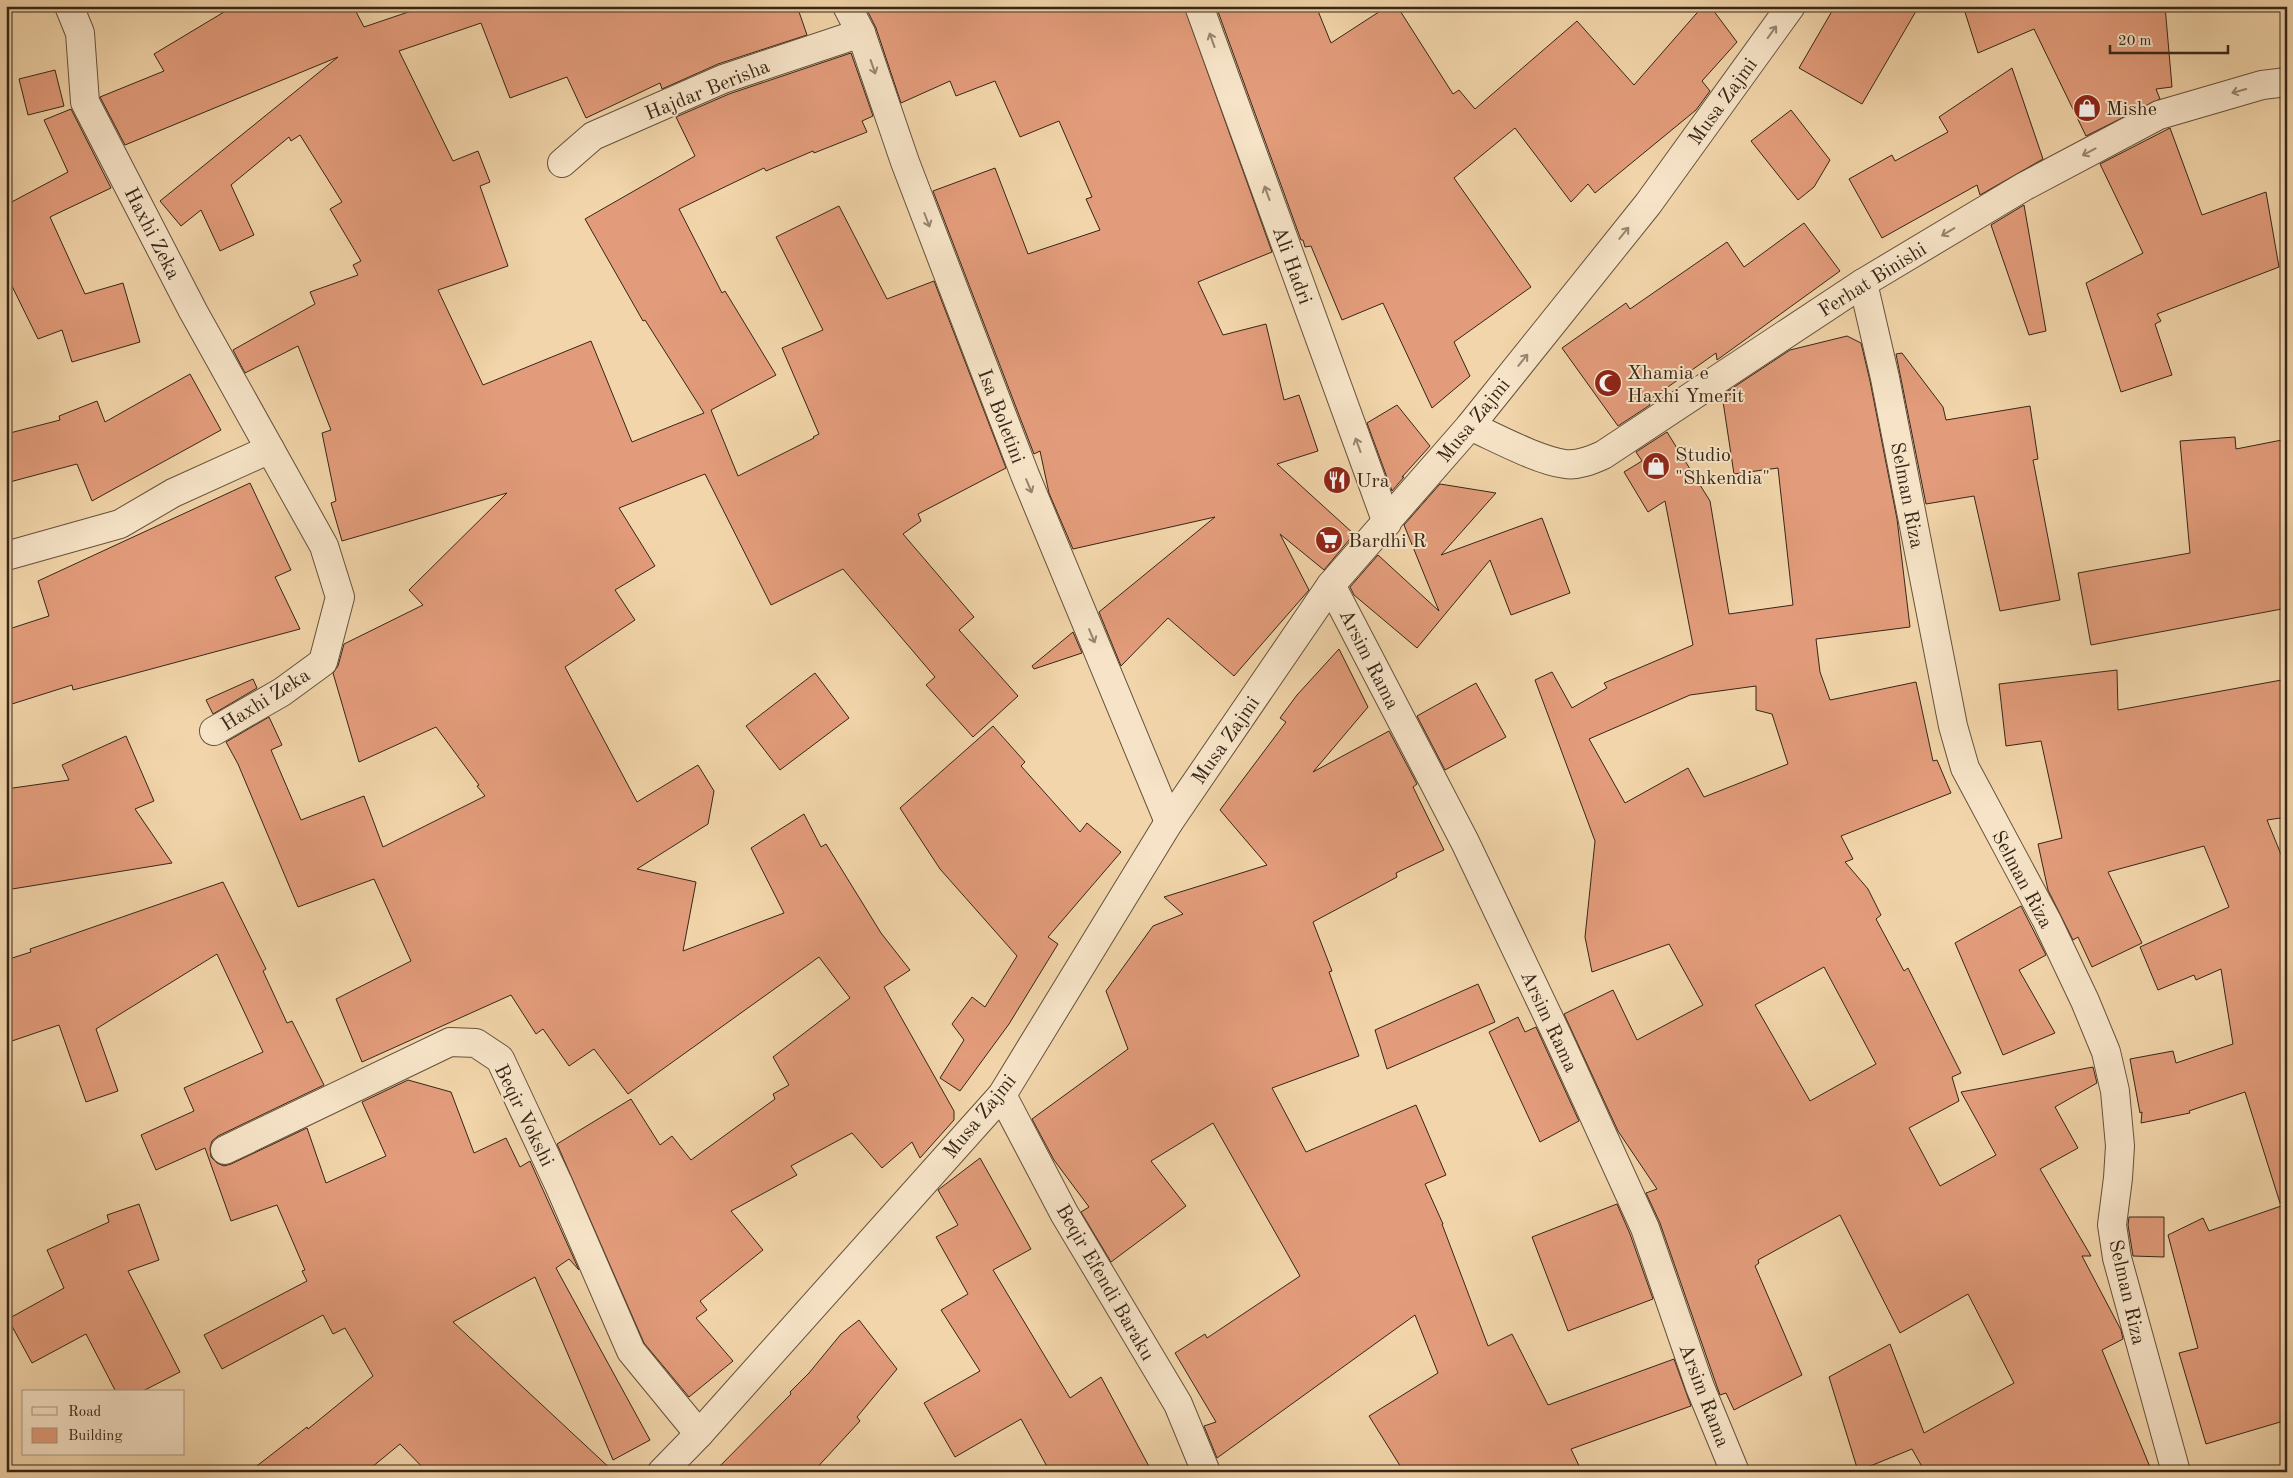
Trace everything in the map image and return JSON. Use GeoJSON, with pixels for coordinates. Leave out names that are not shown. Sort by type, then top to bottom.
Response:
{"type":"FeatureCollection","features":[{"type":"Feature","properties":{"kind":"street","name":"Haxhi Zeka"},"geometry":{"type":"LineString","coordinates":[[69,6],[80,33],[85,102],[193,311],[324,546],[340,597],[323,662],[282,692],[214,731]]}},
{"type":"Feature","properties":{"kind":"street","name":"Isa Boletini"},"geometry":{"type":"LineString","coordinates":[[847,6],[861,33],[905,162],[1024,475],[1169,822]]}},
{"type":"Feature","properties":{"kind":"street","name":"Ali Hadri"},"geometry":{"type":"LineString","coordinates":[[1199,6],[1387,523]]}},
{"type":"Feature","properties":{"kind":"street","name":"Musa Zajmi"},"geometry":{"type":"LineString","coordinates":[[662,1472],[699,1434],[1002,1095],[1169,822],[1332,585],[1470,426],[1648,204],[1791,6]]}},
{"type":"Feature","properties":{"kind":"street","name":"Hajdar Berisha"},"geometry":{"type":"LineString","coordinates":[[562,163],[593,136],[714,83],[861,33]]}},
{"type":"Feature","properties":{"kind":"street","name":"Ferhat Binishi"},"geometry":{"type":"LineString","coordinates":[[1470,426],[1550,460],[1567,465],[1586,462],[1603,455],[1864,283],[2025,186],[2159,115],[2262,85],[2287,82]]}},
{"type":"Feature","properties":{"kind":"street","name":"Selman Riza"},"geometry":{"type":"LineString","coordinates":[[1864,283],[1885,378],[1953,726],[1964,768],[2047,920],[2086,1002],[2106,1052],[2115,1091],[2120,1146],[2112,1225],[2117,1258],[2176,1472]]}},
{"type":"Feature","properties":{"kind":"street"},"geometry":{"type":"LineString","coordinates":[[6,556],[120,524],[173,493],[270,449]]}},
{"type":"Feature","properties":{"kind":"street","name":"Arsim Rama"},"geometry":{"type":"LineString","coordinates":[[1332,585],[1465,842],[1646,1228],[1700,1388],[1735,1472]]}},
{"type":"Feature","properties":{"kind":"street","name":"Beqir Vokshi"},"geometry":{"type":"LineString","coordinates":[[225,1150],[450,1042],[476,1044],[500,1058],[559,1185],[631,1351],[699,1434]]}},
{"type":"Feature","properties":{"kind":"street","name":"Beqir Efendi Baraku"},"geometry":{"type":"LineString","coordinates":[[1002,1095],[1064,1213],[1178,1404],[1206,1472]]}},
{"type":"Feature","properties":{"kind":"building"},"geometry":{"type":"Polygon","coordinates":[[[234,6],[353,6],[364,27],[426,6],[797,6],[807,35],[718,64],[662,89],[660,83],[586,118],[567,77],[510,98],[481,23],[399,51],[453,161],[478,151],[490,182],[480,186],[508,266],[438,290],[483,385],[591,341],[632,442],[704,413],[645,320],[643,321],[585,219],[695,156],[676,117],[729,94],[851,53],[873,116],[862,121],[867,132],[814,153],[813,151],[766,171],[764,168],[679,209],[722,293],[725,291],[776,375],[711,410],[738,476],[819,434],[782,348],[823,330],[776,237],[839,206],[887,299],[934,281],[1006,468],[918,514],[921,521],[903,534],[974,617],[959,630],[1018,696],[973,737],[926,685],[935,677],[843,569],[771,605],[705,474],[619,508],[655,566],[615,590],[635,620],[565,667],[637,802],[698,765],[714,791],[708,824],[637,869],[696,882],[683,951],[784,913],[751,848],[804,814],[821,847],[826,844],[881,933],[910,970],[884,987],[954,1111],[954,1120],[920,1158],[912,1142],[882,1168],[852,1133],[791,1166],[797,1175],[731,1211],[763,1250],[700,1301],[707,1310],[696,1318],[733,1361],[689,1397],[644,1343],[557,1144],[631,1099],[660,1145],[672,1136],[691,1160],[775,1099],[773,1094],[789,1085],[773,1057],[850,998],[819,957],[628,1094],[594,1049],[569,1066],[543,1029],[536,1034],[511,995],[362,1062],[336,999],[411,961],[374,879],[298,907],[238,764],[226,742],[269,717],[282,745],[271,750],[301,820],[364,796],[383,847],[485,796],[436,727],[359,762],[333,673],[338,666],[344,644],[423,605],[409,590],[507,493],[342,541],[331,503],[336,501],[322,433],[331,430],[298,346],[245,373],[233,350],[315,304],[310,292],[358,275],[353,265],[361,261],[330,209],[342,202],[300,135],[291,141],[289,137],[231,185],[254,235],[220,251],[201,210],[181,226],[160,201],[338,57],[125,145],[100,97],[164,71],[154,54],[234,6]]]}},
{"type":"Feature","properties":{"kind":"building"},"geometry":{"type":"Polygon","coordinates":[[[865,6],[1184,6],[1272,252],[1198,282],[1223,335],[1266,324],[1284,400],[1299,395],[1318,451],[1277,464],[1354,534],[1324,570],[1280,534],[1309,590],[1234,676],[1168,618],[1121,666],[1099,612],[1215,517],[1073,549],[1049,493],[1040,451],[1034,454],[933,191],[995,168],[1028,254],[1100,230],[1086,199],[1092,197],[1059,121],[1020,137],[995,81],[956,96],[950,81],[901,103],[876,28],[865,6]]]}},
{"type":"Feature","properties":{"kind":"building"},"geometry":{"type":"Polygon","coordinates":[[[1216,6],[1316,6],[1331,43],[1388,6],[1397,6],[1453,94],[1459,90],[1475,109],[1577,21],[1634,85],[1703,6],[1710,6],[1737,42],[1702,81],[1710,91],[1696,110],[1595,193],[1588,184],[1571,202],[1515,128],[1454,178],[1531,287],[1454,342],[1470,376],[1432,408],[1383,303],[1342,320],[1311,246],[1305,247],[1303,240],[1301,240],[1216,6]]]}},
{"type":"Feature","properties":{"kind":"building"},"geometry":{"type":"Polygon","coordinates":[[[1835,6],[1919,6],[1862,104],[1799,68],[1835,6]]]}},
{"type":"Feature","properties":{"kind":"building"},"geometry":{"type":"Polygon","coordinates":[[[1963,6],[2165,6],[2172,87],[2156,89],[2160,99],[2086,136],[2034,29],[1978,53],[1963,6]]]}},
{"type":"Feature","properties":{"kind":"building"},"geometry":{"type":"Polygon","coordinates":[[[2012,68],[2043,159],[1980,195],[1977,185],[1882,238],[1849,179],[1892,155],[1895,161],[1948,132],[1939,117],[2012,68]]]}},
{"type":"Feature","properties":{"kind":"building"},"geometry":{"type":"Polygon","coordinates":[[[55,70],[64,106],[28,115],[19,79],[55,70]]]}},
{"type":"Feature","properties":{"kind":"building"},"geometry":{"type":"Polygon","coordinates":[[[71,109],[111,188],[50,217],[85,294],[123,283],[140,342],[72,362],[62,330],[38,339],[6,274],[6,205],[68,172],[44,120],[71,109]]]}},
{"type":"Feature","properties":{"kind":"building"},"geometry":{"type":"Polygon","coordinates":[[[1791,110],[1830,160],[1814,187],[1798,200],[1751,141],[1791,110]]]}},
{"type":"Feature","properties":{"kind":"building"},"geometry":{"type":"Polygon","coordinates":[[[2170,128],[2202,215],[2266,192],[2279,267],[2157,314],[2161,321],[2155,324],[2172,375],[2121,392],[2086,283],[2143,253],[2100,164],[2170,128]]]}},
{"type":"Feature","properties":{"kind":"building"},"geometry":{"type":"Polygon","coordinates":[[[2024,205],[2046,331],[2029,335],[1991,225],[2024,205]]]}},
{"type":"Feature","properties":{"kind":"building"},"geometry":{"type":"Polygon","coordinates":[[[1804,223],[1840,271],[1717,360],[1716,353],[1648,401],[1650,405],[1618,426],[1562,348],[1626,303],[1630,309],[1727,242],[1744,267],[1804,223]]]}},
{"type":"Feature","properties":{"kind":"building"},"geometry":{"type":"Polygon","coordinates":[[[1847,336],[1861,343],[1897,519],[1910,627],[1816,639],[1820,672],[1830,700],[1916,682],[1933,761],[1937,760],[1951,793],[1841,836],[1853,859],[1845,862],[1868,889],[1881,915],[1876,919],[1904,971],[1908,968],[1961,1073],[1952,1077],[1959,1101],[1909,1128],[1940,1186],[1996,1155],[1961,1092],[2093,1067],[2097,1083],[2055,1107],[2078,1148],[2040,1169],[2091,1256],[2082,1256],[2121,1330],[2123,1339],[2102,1350],[2152,1472],[1925,1472],[1912,1449],[1858,1471],[1829,1377],[1890,1344],[1924,1433],[2014,1383],[1968,1294],[1900,1333],[1840,1215],[1758,1260],[1759,1263],[1755,1266],[1802,1375],[1734,1410],[1726,1393],[1720,1395],[1660,1223],[1646,1193],[1657,1189],[1618,1131],[1564,1014],[1613,990],[1637,1040],[1703,1005],[1669,944],[1592,972],[1585,937],[1595,841],[1535,680],[1552,672],[1572,708],[1607,688],[1604,683],[1693,645],[1665,501],[1648,512],[1624,472],[1642,461],[1636,452],[1667,432],[1710,501],[1729,614],[1793,605],[1778,468],[1734,474],[1722,395],[1790,350],[1847,336]],[[1756,686],[1690,695],[1589,739],[1625,803],[1688,768],[1704,797],[1788,764],[1772,714],[1756,710],[1756,686]],[[1824,967],[1755,1005],[1810,1101],[1876,1064],[1824,967]]]}},
{"type":"Feature","properties":{"kind":"building"},"geometry":{"type":"Polygon","coordinates":[[[1902,353],[1943,407],[1946,420],[2030,406],[2038,459],[2033,460],[2060,600],[2000,611],[1974,496],[1926,504],[1896,354],[1902,353]]]}},
{"type":"Feature","properties":{"kind":"building"},"geometry":{"type":"Polygon","coordinates":[[[190,374],[221,430],[92,501],[77,464],[6,483],[6,434],[60,420],[59,416],[97,401],[105,422],[190,374]]]}},
{"type":"Feature","properties":{"kind":"building"},"geometry":{"type":"Polygon","coordinates":[[[1397,405],[1430,446],[1392,491],[1367,423],[1397,405]]]}},
{"type":"Feature","properties":{"kind":"building"},"geometry":{"type":"Polygon","coordinates":[[[2235,437],[2236,449],[2287,439],[2287,608],[2091,645],[2078,573],[2190,553],[2180,441],[2235,437]]]}},
{"type":"Feature","properties":{"kind":"building"},"geometry":{"type":"Polygon","coordinates":[[[250,483],[291,570],[275,577],[300,629],[73,690],[72,685],[12,704],[6,688],[6,630],[49,616],[38,581],[250,483]]]}},
{"type":"Feature","properties":{"kind":"building"},"geometry":{"type":"Polygon","coordinates":[[[1440,484],[1496,493],[1441,555],[1542,518],[1570,593],[1511,615],[1490,560],[1417,648],[1354,595],[1350,587],[1378,555],[1439,611],[1404,525],[1440,484]]]}},
{"type":"Feature","properties":{"kind":"building"},"geometry":{"type":"Polygon","coordinates":[[[1073,632],[1082,653],[1034,669],[1032,666],[1073,632]]]}},
{"type":"Feature","properties":{"kind":"building"},"geometry":{"type":"Polygon","coordinates":[[[1339,649],[1368,707],[1313,772],[1389,731],[1417,784],[1413,787],[1444,850],[1396,873],[1397,877],[1313,922],[1332,971],[1329,972],[1359,1056],[1272,1088],[1306,1152],[1416,1105],[1446,1175],[1425,1184],[1443,1224],[1488,1346],[1512,1334],[1548,1405],[1674,1359],[1691,1406],[1571,1449],[1582,1472],[1404,1472],[1369,1416],[1438,1373],[1415,1315],[1217,1458],[1204,1426],[1216,1422],[1175,1353],[1205,1334],[1207,1338],[1300,1276],[1213,1123],[1151,1161],[1186,1206],[1111,1262],[1081,1212],[1089,1207],[1054,1160],[1032,1119],[1128,1049],[1106,991],[1153,926],[1183,914],[1164,897],[1267,865],[1220,810],[1286,722],[1280,718],[1297,695],[1339,649]]]}},
{"type":"Feature","properties":{"kind":"building"},"geometry":{"type":"Polygon","coordinates":[[[2117,670],[2118,710],[2287,679],[2287,817],[2267,820],[2287,869],[2287,1202],[2280,1203],[2245,1092],[2189,1111],[2190,1113],[2141,1123],[2142,1112],[2140,1113],[2130,1059],[2173,1051],[2176,1063],[2233,1044],[2221,969],[2196,980],[2194,975],[2158,990],[2140,947],[2229,907],[2204,846],[2108,872],[2142,943],[2092,967],[2078,937],[2073,940],[2048,890],[2038,844],[2062,838],[2041,741],[2006,746],[1999,684],[2117,670]]]}},
{"type":"Feature","properties":{"kind":"building"},"geometry":{"type":"Polygon","coordinates":[[[815,673],[849,718],[780,770],[746,726],[815,673]]]}},
{"type":"Feature","properties":{"kind":"building"},"geometry":{"type":"Polygon","coordinates":[[[253,679],[257,688],[213,714],[206,700],[253,679]]]}},
{"type":"Feature","properties":{"kind":"building"},"geometry":{"type":"Polygon","coordinates":[[[1476,683],[1506,737],[1445,770],[1417,716],[1476,683]]]}},
{"type":"Feature","properties":{"kind":"building"},"geometry":{"type":"Polygon","coordinates":[[[993,726],[1025,762],[1021,766],[1080,832],[1087,823],[1121,852],[1048,937],[1058,944],[1009,1024],[960,1091],[940,1078],[964,1040],[952,1024],[972,997],[985,1007],[1017,956],[940,869],[900,808],[993,726]]]}},
{"type":"Feature","properties":{"kind":"building"},"geometry":{"type":"Polygon","coordinates":[[[126,736],[154,801],[135,809],[172,863],[6,890],[6,789],[69,780],[62,765],[126,736]]]}},
{"type":"Feature","properties":{"kind":"building"},"geometry":{"type":"Polygon","coordinates":[[[223,882],[266,969],[263,971],[287,1023],[292,1021],[324,1085],[218,1136],[212,1141],[210,1148],[211,1157],[217,1163],[224,1166],[231,1164],[307,1128],[326,1183],[386,1156],[362,1102],[408,1080],[451,1092],[474,1153],[506,1138],[520,1167],[530,1161],[579,1270],[569,1259],[556,1268],[650,1440],[613,1460],[535,1277],[453,1322],[614,1472],[427,1472],[400,1444],[366,1472],[249,1472],[307,1427],[308,1429],[373,1376],[345,1328],[333,1334],[323,1315],[222,1369],[204,1335],[307,1281],[302,1271],[305,1270],[277,1205],[231,1221],[205,1148],[156,1170],[141,1135],[194,1111],[184,1088],[263,1052],[217,954],[96,1029],[118,1091],[86,1102],[59,1025],[6,1043],[6,960],[31,952],[30,949],[223,882]]]}},
{"type":"Feature","properties":{"kind":"building"},"geometry":{"type":"Polygon","coordinates":[[[2021,906],[2046,955],[2019,970],[2055,1033],[2003,1055],[1955,943],[2021,906]]]}},
{"type":"Feature","properties":{"kind":"building"},"geometry":{"type":"Polygon","coordinates":[[[1478,984],[1495,1022],[1387,1069],[1375,1030],[1478,984]]]}},
{"type":"Feature","properties":{"kind":"building"},"geometry":{"type":"Polygon","coordinates":[[[1518,1017],[1525,1032],[1536,1027],[1579,1121],[1540,1142],[1489,1032],[1518,1017]]]}},
{"type":"Feature","properties":{"kind":"building"},"geometry":{"type":"Polygon","coordinates":[[[980,1158],[1031,1249],[993,1270],[1070,1398],[1101,1377],[1152,1472],[1050,1472],[1021,1419],[955,1457],[924,1403],[980,1371],[941,1310],[968,1294],[936,1237],[958,1225],[938,1190],[980,1158]]]}},
{"type":"Feature","properties":{"kind":"building"},"geometry":{"type":"Polygon","coordinates":[[[139,1204],[159,1260],[128,1271],[180,1372],[145,1390],[115,1390],[86,1334],[32,1363],[8,1319],[64,1288],[47,1250],[109,1222],[107,1215],[139,1204]]]}},
{"type":"Feature","properties":{"kind":"building"},"geometry":{"type":"Polygon","coordinates":[[[1617,1204],[1630,1234],[1653,1299],[1568,1331],[1532,1237],[1617,1204]]]}},
{"type":"Feature","properties":{"kind":"building"},"geometry":{"type":"Polygon","coordinates":[[[2287,1204],[2287,1420],[2206,1444],[2179,1353],[2198,1348],[2168,1235],[2203,1218],[2209,1231],[2287,1204]]]}},
{"type":"Feature","properties":{"kind":"building"},"geometry":{"type":"Polygon","coordinates":[[[2129,1217],[2164,1217],[2164,1257],[2133,1256],[2128,1225],[2129,1217]]]}},
{"type":"Feature","properties":{"kind":"building"},"geometry":{"type":"Polygon","coordinates":[[[859,1320],[897,1369],[857,1417],[860,1421],[813,1472],[714,1472],[791,1394],[790,1392],[809,1373],[841,1334],[859,1320]]]}},
{"type":"Feature","properties":{"kind":"place","name":"Mishe"},"geometry":{"type":"Point","coordinates":[2087,108]}},
{"type":"Feature","properties":{"kind":"place","name":"Xhamia e Haxhi Ymerit"},"geometry":{"type":"Point","coordinates":[1608,383]}},
{"type":"Feature","properties":{"kind":"place","name":"Studio \"Shkendia\""},"geometry":{"type":"Point","coordinates":[1656,466]}},
{"type":"Feature","properties":{"kind":"place","name":"Ura"},"geometry":{"type":"Point","coordinates":[1337,480]}},
{"type":"Feature","properties":{"kind":"place","name":"Bardhi R"},"geometry":{"type":"Point","coordinates":[1329,540]}}]}
